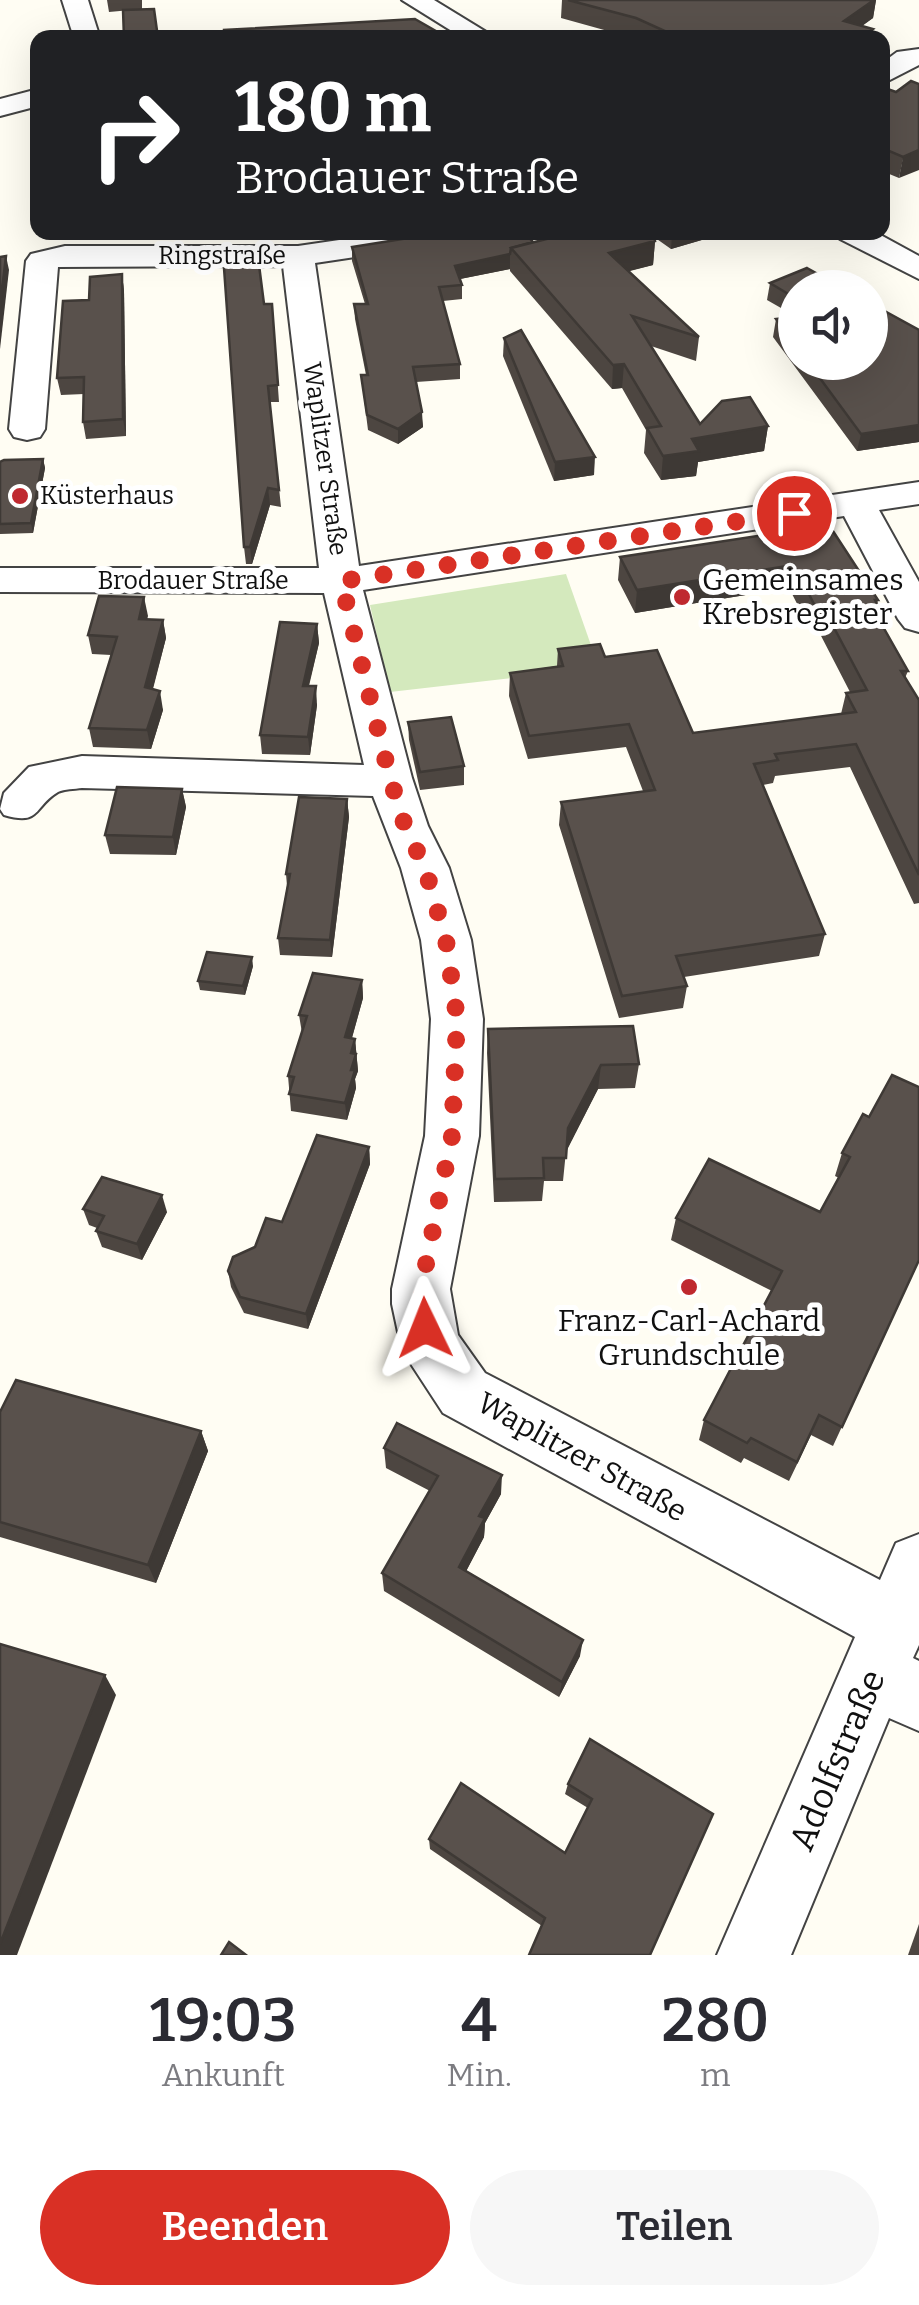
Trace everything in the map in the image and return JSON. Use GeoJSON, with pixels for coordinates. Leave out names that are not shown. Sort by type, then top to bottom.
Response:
{"type":"FeatureCollection","features":[{"type":"Feature","properties":{"kind":"street"},"geometry":{"type":"LineString","coordinates":[[75,0],[85,30]]}},
{"type":"Feature","properties":{"kind":"street"},"geometry":{"type":"LineString","coordinates":[[415,0],[469,30]]}},
{"type":"Feature","properties":{"kind":"street"},"geometry":{"type":"LineString","coordinates":[[438,30],[458,24]]}},
{"type":"Feature","properties":{"kind":"street"},"geometry":{"type":"LineString","coordinates":[[890,70],[907,58],[918,56]]}},
{"type":"Feature","properties":{"kind":"street"},"geometry":{"type":"LineString","coordinates":[[0,108],[30,99]]}},
{"type":"Feature","properties":{"kind":"street","name":"Ringstraße"},"geometry":{"type":"LineString","coordinates":[[27,428],[42,261],[64,256],[298,256],[407,240]]}},
{"type":"Feature","properties":{"kind":"street"},"geometry":{"type":"LineString","coordinates":[[866,240],[919,269]]}},
{"type":"Feature","properties":{"kind":"street","name":"Waplitzer Straße"},"geometry":{"type":"LineString","coordinates":[[298,256],[341,581],[390,778],[405,826],[425,868],[446,940],[457,1018],[452,1136],[421,1289],[425,1328],[442,1365],[464,1392],[902,1640]]}},
{"type":"Feature","properties":{"kind":"street","name":"Brodauer Straße"},"geometry":{"type":"LineString","coordinates":[[0,580],[341,581],[919,493]]}},
{"type":"Feature","properties":{"kind":"street"},"geometry":{"type":"LineString","coordinates":[[856,503],[919,618]]}},
{"type":"Feature","properties":{"kind":"street"},"geometry":{"type":"LineString","coordinates":[[20,804],[44,778],[82,772],[350,782],[390,778]]}},
{"type":"Feature","properties":{"kind":"street","name":"Adolfstraße"},"geometry":{"type":"LineString","coordinates":[[754,1955],[902,1640]]}},
{"type":"Feature","properties":{"kind":"green space"},"geometry":{"type":"Polygon","coordinates":[[[566,574],[599,668],[390,692],[370,605],[566,574]]]}},
{"type":"Feature","properties":{"kind":"building"},"geometry":{"type":"Polygon","coordinates":[[[568,0],[874,0],[844,21],[872,30],[662,30],[636,18],[568,0]]]}},
{"type":"Feature","properties":{"kind":"building"},"geometry":{"type":"Polygon","coordinates":[[[154,9],[157,30],[124,30],[123,10],[154,9]]]}},
{"type":"Feature","properties":{"kind":"building"},"geometry":{"type":"Polygon","coordinates":[[[415,19],[434,30],[224,30],[415,19]]]}},
{"type":"Feature","properties":{"kind":"building"},"geometry":{"type":"Polygon","coordinates":[[[911,81],[919,84],[919,150],[903,157],[890,151],[890,90],[896,92],[911,81]]]}},
{"type":"Feature","properties":{"kind":"building"},"geometry":{"type":"Polygon","coordinates":[[[396,240],[533,242],[511,248],[510,254],[455,266],[462,285],[439,287],[460,364],[413,367],[422,412],[398,429],[367,415],[361,375],[368,375],[354,304],[368,304],[352,247],[396,240]]]}},
{"type":"Feature","properties":{"kind":"building"},"geometry":{"type":"Polygon","coordinates":[[[542,240],[655,240],[609,253],[699,337],[632,316],[700,424],[722,401],[750,397],[768,426],[692,439],[699,451],[663,456],[647,428],[661,426],[624,364],[613,365],[511,248],[542,240]]]}},
{"type":"Feature","properties":{"kind":"building"},"geometry":{"type":"Polygon","coordinates":[[[6,256],[0,307],[0,257],[6,256]]]}},
{"type":"Feature","properties":{"kind":"building"},"geometry":{"type":"Polygon","coordinates":[[[259,265],[264,304],[272,304],[278,385],[268,386],[279,490],[268,488],[250,547],[244,547],[224,268],[259,265]]]}},
{"type":"Feature","properties":{"kind":"building"},"geometry":{"type":"Polygon","coordinates":[[[122,274],[123,419],[83,422],[84,377],[57,378],[63,301],[89,300],[90,277],[122,274]]]}},
{"type":"Feature","properties":{"kind":"building"},"geometry":{"type":"Polygon","coordinates":[[[888,313],[919,330],[919,425],[861,434],[821,380],[888,380],[888,313]]]}},
{"type":"Feature","properties":{"kind":"building"},"geometry":{"type":"Polygon","coordinates":[[[521,330],[595,457],[555,462],[504,338],[521,330]]]}},
{"type":"Feature","properties":{"kind":"building","name":"Küsterhaus"},"geometry":{"type":"Polygon","coordinates":[[[43,459],[31,523],[0,524],[0,462],[43,459]]]}},
{"type":"Feature","properties":{"kind":"building"},"geometry":{"type":"Polygon","coordinates":[[[829,525],[878,600],[879,608],[873,609],[908,671],[901,671],[919,700],[919,875],[856,744],[775,754],[778,760],[754,764],[825,934],[676,956],[687,986],[622,996],[561,802],[655,790],[629,724],[529,736],[510,673],[563,666],[558,649],[600,644],[605,657],[657,650],[693,733],[856,712],[846,693],[867,690],[823,607],[816,608],[794,565],[637,590],[620,557],[829,525]]]}},
{"type":"Feature","properties":{"kind":"building"},"geometry":{"type":"Polygon","coordinates":[[[99,596],[144,597],[139,619],[163,620],[145,687],[160,691],[147,730],[89,728],[117,637],[88,635],[99,596]]]}},
{"type":"Feature","properties":{"kind":"building"},"geometry":{"type":"Polygon","coordinates":[[[280,622],[317,624],[303,686],[316,686],[308,737],[260,735],[280,622]]]}},
{"type":"Feature","properties":{"kind":"building"},"geometry":{"type":"Polygon","coordinates":[[[451,717],[464,766],[420,772],[408,722],[451,717]]]}},
{"type":"Feature","properties":{"kind":"building"},"geometry":{"type":"Polygon","coordinates":[[[117,787],[182,789],[173,837],[105,835],[117,787]]]}},
{"type":"Feature","properties":{"kind":"building"},"geometry":{"type":"Polygon","coordinates":[[[299,797],[347,799],[330,940],[278,938],[299,797]]]}},
{"type":"Feature","properties":{"kind":"building"},"geometry":{"type":"Polygon","coordinates":[[[207,952],[252,957],[243,986],[198,981],[207,952]]]}},
{"type":"Feature","properties":{"kind":"building"},"geometry":{"type":"Polygon","coordinates":[[[313,973],[362,980],[345,1037],[355,1039],[351,1053],[356,1054],[345,1103],[289,1094],[294,1077],[288,1076],[307,1016],[299,1015],[313,973]]]}},
{"type":"Feature","properties":{"kind":"building"},"geometry":{"type":"Polygon","coordinates":[[[633,1026],[639,1064],[601,1065],[568,1128],[566,1158],[543,1158],[544,1178],[495,1179],[488,1029],[633,1026]]]}},
{"type":"Feature","properties":{"kind":"building"},"geometry":{"type":"Polygon","coordinates":[[[892,1075],[919,1087],[919,1260],[842,1427],[819,1415],[797,1462],[751,1438],[747,1443],[704,1420],[782,1271],[676,1218],[709,1159],[820,1212],[850,1157],[842,1153],[863,1114],[869,1117],[892,1075]]]}},
{"type":"Feature","properties":{"kind":"building"},"geometry":{"type":"Polygon","coordinates":[[[317,1135],[369,1147],[306,1314],[240,1297],[228,1271],[233,1257],[255,1247],[266,1218],[282,1222],[317,1135]]]}},
{"type":"Feature","properties":{"kind":"building"},"geometry":{"type":"Polygon","coordinates":[[[102,1177],[162,1195],[137,1244],[96,1231],[104,1216],[83,1209],[102,1177]]]}},
{"type":"Feature","properties":{"kind":"building"},"geometry":{"type":"Polygon","coordinates":[[[16,1380],[201,1431],[148,1565],[0,1522],[0,1412],[16,1380]]]}},
{"type":"Feature","properties":{"kind":"building"},"geometry":{"type":"Polygon","coordinates":[[[397,1423],[502,1475],[479,1516],[485,1518],[459,1567],[583,1640],[562,1682],[382,1573],[438,1476],[384,1448],[397,1423]]]}},
{"type":"Feature","properties":{"kind":"building"},"geometry":{"type":"Polygon","coordinates":[[[0,1644],[105,1675],[0,1944],[0,1644]]]}},
{"type":"Feature","properties":{"kind":"building"},"geometry":{"type":"Polygon","coordinates":[[[590,1739],[713,1814],[650,1955],[529,1955],[545,1918],[429,1839],[461,1783],[565,1853],[592,1799],[568,1784],[590,1739]]]}},
{"type":"Feature","properties":{"kind":"building"},"geometry":{"type":"Polygon","coordinates":[[[229,1942],[246,1955],[221,1955],[229,1942]]]}},
{"type":"Feature","properties":{"kind":"place","name":"Küsterhaus"},"geometry":{"type":"Point","coordinates":[20,496]}},
{"type":"Feature","properties":{"kind":"place","name":"Gemeinsames Krebsregister"},"geometry":{"type":"Point","coordinates":[682,597]}},
{"type":"Feature","properties":{"kind":"place","name":"Franz-Carl-Achard Grundschule"},"geometry":{"type":"Point","coordinates":[689,1287]}},
{"type":"Feature","properties":{"kind":"route"},"geometry":{"type":"LineString","coordinates":[[425,1328],[421,1289],[452,1136],[457,1018],[446,940],[425,868],[405,826],[390,778],[341,581],[794,513]]}}]}
